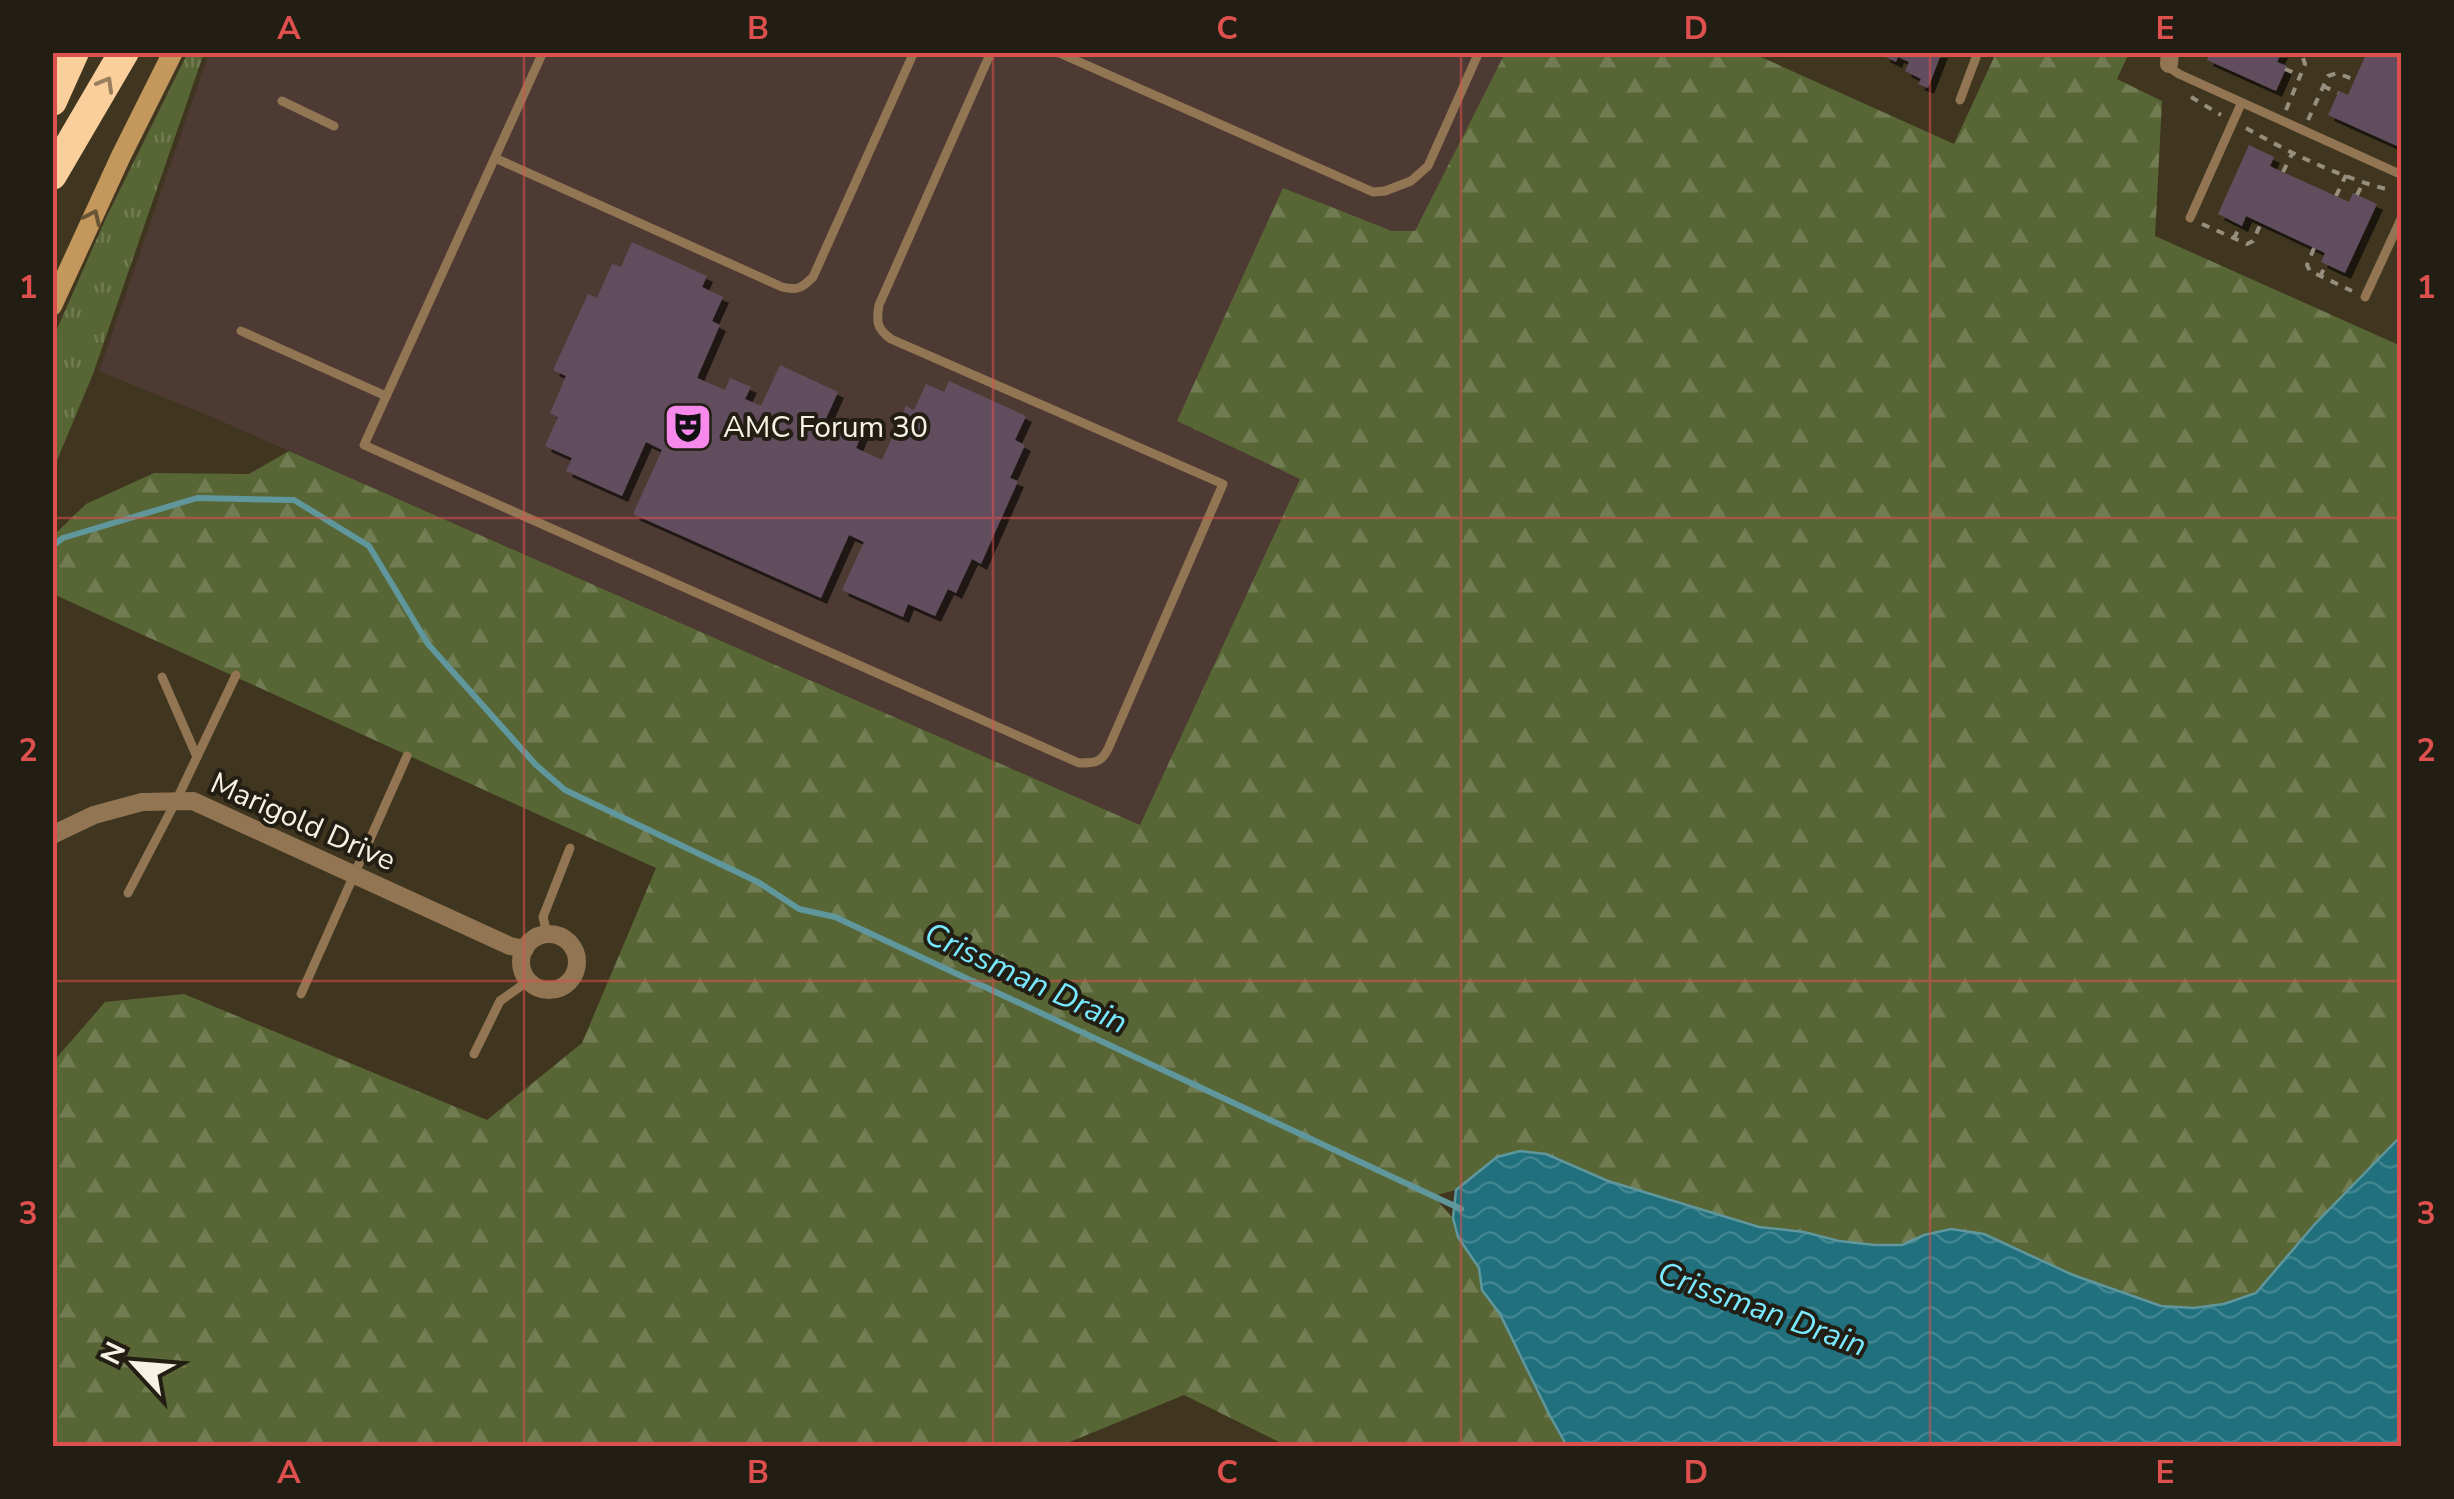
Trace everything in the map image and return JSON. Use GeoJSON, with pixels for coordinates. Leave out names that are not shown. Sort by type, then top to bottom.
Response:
{"type":"FeatureCollection","features":[{"type":"Feature","properties":{"kind":"highway"},"geometry":{"type":"LineString","coordinates":[[52,101],[74,52]]}},
{"type":"Feature","properties":{"kind":"highway"},"geometry":{"type":"LineString","coordinates":[[52,175],[124,52]]}},
{"type":"Feature","properties":{"kind":"street"},"geometry":{"type":"LineString","coordinates":[[52,306],[173,52]]}},
{"type":"Feature","properties":{"kind":"street","name":"Marigold Drive"},"geometry":{"type":"LineString","coordinates":[[52,835],[94,816],[142,802],[193,801],[524,949]]}},
{"type":"Feature","properties":{"kind":"street"},"geometry":{"type":"LineString","coordinates":[[547,934],[566,940],[577,958],[566,985],[546,990],[528,981],[522,966],[524,949],[538,936],[547,934]]}},
{"type":"Feature","properties":{"kind":"lane"},"geometry":{"type":"LineString","coordinates":[[543,52],[364,445],[1079,763],[1094,763],[1103,759],[1222,484],[891,339],[879,330],[876,320],[880,305],[991,52]]}},
{"type":"Feature","properties":{"kind":"lane"},"geometry":{"type":"LineString","coordinates":[[495,158],[795,290],[813,277],[914,52]]}},
{"type":"Feature","properties":{"kind":"lane"},"geometry":{"type":"LineString","coordinates":[[1057,52],[1373,192],[1411,181],[1428,166],[1479,52]]}},
{"type":"Feature","properties":{"kind":"lane"},"geometry":{"type":"LineString","coordinates":[[1960,100],[1978,52]]}},
{"type":"Feature","properties":{"kind":"lane"},"geometry":{"type":"LineString","coordinates":[[2170,58],[2172,70],[2179,74],[2402,176]]}},
{"type":"Feature","properties":{"kind":"lane"},"geometry":{"type":"LineString","coordinates":[[282,101],[334,126]]}},
{"type":"Feature","properties":{"kind":"lane"},"geometry":{"type":"LineString","coordinates":[[2194,220],[2242,104]]}},
{"type":"Feature","properties":{"kind":"lane"},"geometry":{"type":"LineString","coordinates":[[2361,295],[2402,217]]}},
{"type":"Feature","properties":{"kind":"lane"},"geometry":{"type":"LineString","coordinates":[[241,331],[386,396]]}},
{"type":"Feature","properties":{"kind":"lane"},"geometry":{"type":"LineString","coordinates":[[128,893],[236,675]]}},
{"type":"Feature","properties":{"kind":"lane"},"geometry":{"type":"LineString","coordinates":[[162,677],[198,757]]}},
{"type":"Feature","properties":{"kind":"lane"},"geometry":{"type":"LineString","coordinates":[[301,994],[407,756]]}},
{"type":"Feature","properties":{"kind":"lane"},"geometry":{"type":"LineString","coordinates":[[547,934],[544,916],[570,848]]}},
{"type":"Feature","properties":{"kind":"lane"},"geometry":{"type":"LineString","coordinates":[[474,1054],[500,1001],[528,981]]}},
{"type":"Feature","properties":{"kind":"path"},"geometry":{"type":"LineString","coordinates":[[2284,114],[2305,68],[2304,60],[2292,52]]}},
{"type":"Feature","properties":{"kind":"path"},"geometry":{"type":"LineString","coordinates":[[2286,69],[2301,76]]}},
{"type":"Feature","properties":{"kind":"path"},"geometry":{"type":"LineString","coordinates":[[2306,124],[2332,74],[2355,80]]}},
{"type":"Feature","properties":{"kind":"path"},"geometry":{"type":"LineString","coordinates":[[2323,86],[2338,93]]}},
{"type":"Feature","properties":{"kind":"path"},"geometry":{"type":"LineString","coordinates":[[2188,89],[2189,96],[2223,116]]}},
{"type":"Feature","properties":{"kind":"path"},"geometry":{"type":"LineString","coordinates":[[2242,125],[2276,146],[2386,190]]}},
{"type":"Feature","properties":{"kind":"path"},"geometry":{"type":"LineString","coordinates":[[2272,156],[2276,146]]}},
{"type":"Feature","properties":{"kind":"path"},"geometry":{"type":"LineString","coordinates":[[2284,172],[2292,153]]}},
{"type":"Feature","properties":{"kind":"path"},"geometry":{"type":"LineString","coordinates":[[2336,196],[2346,175]]}},
{"type":"Feature","properties":{"kind":"path"},"geometry":{"type":"LineString","coordinates":[[2357,195],[2363,183]]}},
{"type":"Feature","properties":{"kind":"path"},"geometry":{"type":"LineString","coordinates":[[2194,220],[2244,243],[2250,243],[2261,224]]}},
{"type":"Feature","properties":{"kind":"path"},"geometry":{"type":"LineString","coordinates":[[2234,238],[2240,225]]}},
{"type":"Feature","properties":{"kind":"path"},"geometry":{"type":"LineString","coordinates":[[2314,248],[2308,268],[2361,295]]}},
{"type":"Feature","properties":{"kind":"path"},"geometry":{"type":"LineString","coordinates":[[2320,277],[2326,264]]}},
{"type":"Feature","properties":{"kind":"shaded area"},"geometry":{"type":"Polygon","coordinates":[[[209,53],[1505,53],[1415,232],[1140,825],[99,371],[209,53]]]}},
{"type":"Feature","properties":{"kind":"green space"},"geometry":{"type":"Polygon","coordinates":[[[188,52],[204,53],[93,374],[53,470],[53,338],[106,218],[188,52]]]}},
{"type":"Feature","properties":{"kind":"green space"},"geometry":{"type":"Polygon","coordinates":[[[1505,53],[1752,53],[1954,144],[1996,53],[2129,53],[2117,79],[2162,101],[2155,236],[2401,346],[2401,1136],[2314,1225],[2256,1293],[2224,1304],[2194,1308],[2161,1306],[2073,1275],[1984,1234],[1951,1229],[1924,1235],[1902,1246],[1839,1241],[1759,1227],[1608,1181],[1546,1154],[1497,1157],[1456,1190],[1433,1196],[1453,1218],[1458,1237],[1479,1268],[1482,1290],[1500,1314],[1567,1446],[1287,1446],[1184,1395],[1060,1446],[53,1446],[53,1062],[105,1002],[184,994],[487,1120],[582,1043],[656,868],[53,594],[53,536],[86,504],[154,473],[249,474],[289,451],[1140,825],[1300,479],[1177,421],[1283,188],[1392,231],[1415,231],[1505,53]]]}},
{"type":"Feature","properties":{"kind":"water"},"geometry":{"type":"Polygon","coordinates":[[[2401,1136],[2401,1446],[1567,1446],[1500,1314],[1482,1290],[1479,1268],[1458,1237],[1453,1218],[1456,1190],[1497,1157],[1520,1151],[1546,1154],[1608,1181],[1759,1227],[1875,1245],[1902,1245],[1951,1229],[1984,1234],[2073,1275],[2161,1306],[2194,1308],[2224,1304],[2256,1293],[2314,1225],[2401,1136]]]}},
{"type":"Feature","properties":{"kind":"building"},"geometry":{"type":"Polygon","coordinates":[[[1886,52],[1942,52],[1928,88],[1918,84],[1921,79],[1905,71],[1909,62],[1898,57],[1896,62],[1884,56],[1886,52]]]}},
{"type":"Feature","properties":{"kind":"building"},"geometry":{"type":"Polygon","coordinates":[[[2210,52],[2282,52],[2277,62],[2287,66],[2276,91],[2207,60],[2210,52]]]}},
{"type":"Feature","properties":{"kind":"building"},"geometry":{"type":"Polygon","coordinates":[[[2367,52],[2402,52],[2402,137],[2397,146],[2328,115],[2339,91],[2348,95],[2367,52]]]}},
{"type":"Feature","properties":{"kind":"building"},"geometry":{"type":"Polygon","coordinates":[[[2249,145],[2274,157],[2270,166],[2276,169],[2349,202],[2353,193],[2377,204],[2345,273],[2321,262],[2325,253],[2246,216],[2242,226],[2218,214],[2249,145]]]}},
{"type":"Feature","properties":{"kind":"building","name":"AMC Forum 30"},"geometry":{"type":"Polygon","coordinates":[[[632,242],[707,276],[702,287],[723,297],[712,321],[720,325],[697,378],[725,390],[730,378],[751,387],[745,399],[761,406],[780,365],[838,392],[820,432],[831,437],[837,423],[862,434],[856,448],[882,460],[906,406],[914,410],[926,384],[944,392],[949,381],[1026,416],[1015,440],[1025,445],[1010,478],[1018,481],[981,564],[972,559],[956,593],[948,589],[935,616],[908,604],[903,617],[842,590],[864,542],[849,535],[821,598],[633,514],[662,450],[646,442],[622,496],[566,471],[572,458],[545,446],[558,417],[550,413],[566,376],[553,370],[588,294],[597,298],[612,264],[621,267],[632,242]]]}},
{"type":"Feature","properties":{"kind":"waterway","name":"Crissman Drain"},"geometry":{"type":"LineString","coordinates":[[52,546],[63,538],[197,498],[294,500],[369,546],[428,644],[536,765],[565,790],[758,882],[799,909],[835,917],[1461,1209]]}},
{"type":"Feature","properties":{"kind":"place","name":"AMC Forum 30"},"geometry":{"type":"Point","coordinates":[688,427]}}]}
